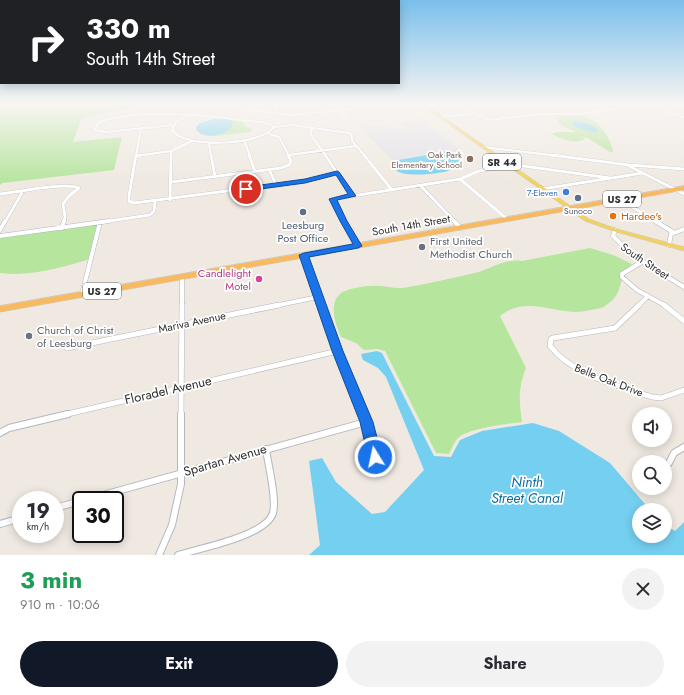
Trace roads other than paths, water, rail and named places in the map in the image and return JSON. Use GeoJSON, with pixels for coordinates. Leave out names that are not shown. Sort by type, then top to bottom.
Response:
{"type":"FeatureCollection","features":[{"type":"Feature","properties":{"kind":"highway","name":"South 14th Street"},"geometry":{"type":"LineString","coordinates":[[0,309],[684,188]]}},
{"type":"Feature","properties":{"kind":"main road","name":"SR 44"},"geometry":{"type":"LineString","coordinates":[[459,131],[569,208],[593,222],[615,230],[684,249]]}},
{"type":"Feature","properties":{"kind":"street"},"geometry":{"type":"LineString","coordinates":[[100,131],[115,131]]}},
{"type":"Feature","properties":{"kind":"street"},"geometry":{"type":"LineString","coordinates":[[140,131],[129,199],[134,203],[155,202],[305,181],[337,173]]}},
{"type":"Feature","properties":{"kind":"street"},"geometry":{"type":"LineString","coordinates":[[173,131],[175,135],[192,141],[209,143],[244,140],[269,134],[273,131]]}},
{"type":"Feature","properties":{"kind":"street"},"geometry":{"type":"LineString","coordinates":[[312,131],[311,134],[353,196]]}},
{"type":"Feature","properties":{"kind":"street"},"geometry":{"type":"LineString","coordinates":[[334,131],[349,133],[352,136],[351,139],[356,146],[392,190]]}},
{"type":"Feature","properties":{"kind":"street"},"geometry":{"type":"LineString","coordinates":[[171,182],[284,167],[291,162],[289,154],[280,137],[269,134]]}},
{"type":"Feature","properties":{"kind":"street"},"geometry":{"type":"LineString","coordinates":[[244,140],[255,171]]}},
{"type":"Feature","properties":{"kind":"street"},"geometry":{"type":"LineString","coordinates":[[136,156],[171,151],[192,141]]}},
{"type":"Feature","properties":{"kind":"street"},"geometry":{"type":"LineString","coordinates":[[209,143],[215,176]]}},
{"type":"Feature","properties":{"kind":"street"},"geometry":{"type":"LineString","coordinates":[[289,154],[356,146]]}},
{"type":"Feature","properties":{"kind":"street"},"geometry":{"type":"LineString","coordinates":[[481,147],[625,164],[684,169]]}},
{"type":"Feature","properties":{"kind":"street"},"geometry":{"type":"LineString","coordinates":[[170,200],[171,151]]}},
{"type":"Feature","properties":{"kind":"street"},"geometry":{"type":"LineString","coordinates":[[625,164],[684,194]]}},
{"type":"Feature","properties":{"kind":"street"},"geometry":{"type":"LineString","coordinates":[[358,246],[333,199],[460,179],[479,171],[520,165],[610,178]]}},
{"type":"Feature","properties":{"kind":"street"},"geometry":{"type":"LineString","coordinates":[[269,169],[276,185]]}},
{"type":"Feature","properties":{"kind":"street"},"geometry":{"type":"LineString","coordinates":[[542,189],[643,173]]}},
{"type":"Feature","properties":{"kind":"street"},"geometry":{"type":"LineString","coordinates":[[460,179],[507,220]]}},
{"type":"Feature","properties":{"kind":"street"},"geometry":{"type":"LineString","coordinates":[[420,185],[461,228]]}},
{"type":"Feature","properties":{"kind":"street"},"geometry":{"type":"LineString","coordinates":[[0,194],[65,186],[79,188],[69,196],[63,204],[65,217],[62,228]]}},
{"type":"Feature","properties":{"kind":"street"},"geometry":{"type":"LineString","coordinates":[[0,230],[23,191]]}},
{"type":"Feature","properties":{"kind":"street"},"geometry":{"type":"LineString","coordinates":[[620,199],[673,232]]}},
{"type":"Feature","properties":{"kind":"street"},"geometry":{"type":"LineString","coordinates":[[0,236],[150,215],[154,211],[155,202]]}},
{"type":"Feature","properties":{"kind":"street"},"geometry":{"type":"LineString","coordinates":[[82,294],[100,222]]}},
{"type":"Feature","properties":{"kind":"street"},"geometry":{"type":"LineString","coordinates":[[669,245],[670,236],[673,232],[684,229]]}},
{"type":"Feature","properties":{"kind":"street","name":"South Street"},"geometry":{"type":"LineString","coordinates":[[615,230],[613,234],[614,239],[625,250],[684,287]]}},
{"type":"Feature","properties":{"kind":"street"},"geometry":{"type":"LineString","coordinates":[[304,255],[338,351],[366,422],[375,457]]}},
{"type":"Feature","properties":{"kind":"street"},"geometry":{"type":"LineString","coordinates":[[639,260],[640,263],[625,271],[621,276],[625,281],[647,297],[668,306],[684,321]]}},
{"type":"Feature","properties":{"kind":"street"},"geometry":{"type":"LineString","coordinates":[[160,555],[166,541],[180,494],[182,276]]}},
{"type":"Feature","properties":{"kind":"street","name":"Mariva Avenue"},"geometry":{"type":"LineString","coordinates":[[67,348],[318,297]]}},
{"type":"Feature","properties":{"kind":"street","name":"Belle Oak Drive"},"geometry":{"type":"LineString","coordinates":[[647,297],[618,326],[607,330],[553,338],[551,339],[550,346],[561,360],[573,367],[652,397],[661,398],[684,390]]}},
{"type":"Feature","properties":{"kind":"street","name":"Floradel Avenue"},"geometry":{"type":"LineString","coordinates":[[0,433],[9,428],[37,421],[338,351]]}},
{"type":"Feature","properties":{"kind":"street","name":"Spartan Avenue"},"geometry":{"type":"LineString","coordinates":[[117,491],[266,448],[366,422]]}},
{"type":"Feature","properties":{"kind":"street"},"geometry":{"type":"LineString","coordinates":[[671,455],[673,451],[684,447]]}},
{"type":"Feature","properties":{"kind":"street"},"geometry":{"type":"LineString","coordinates":[[178,555],[250,534],[266,524],[273,512],[274,501],[266,448]]}},
{"type":"Feature","properties":{"kind":"street"},"geometry":{"type":"LineString","coordinates":[[0,524],[12,521]]}},
{"type":"Feature","properties":{"kind":"water"},"geometry":{"type":"Polygon","coordinates":[[[227,131],[215,135],[202,134],[198,132],[227,131]]]}},
{"type":"Feature","properties":{"kind":"water"},"geometry":{"type":"Polygon","coordinates":[[[443,152],[452,152],[461,157],[456,165],[448,171],[430,174],[407,174],[397,171],[395,168],[394,162],[398,160],[443,152]]]}},
{"type":"Feature","properties":{"kind":"water","name":"Ninth Street Canal"},"geometry":{"type":"Polygon","coordinates":[[[377,351],[382,353],[434,456],[451,457],[460,440],[482,431],[533,423],[559,431],[610,463],[632,489],[632,495],[637,495],[644,503],[632,503],[632,543],[672,543],[672,529],[675,531],[684,522],[684,555],[309,555],[320,545],[309,461],[322,458],[336,482],[372,514],[385,512],[424,470],[386,377],[378,368],[363,360],[361,354],[377,351]]]}},
{"type":"Feature","properties":{"kind":"place","name":"Oak Park Elementary School"},"geometry":{"type":"Point","coordinates":[470,159]}},
{"type":"Feature","properties":{"kind":"place","name":"7-Eleven"},"geometry":{"type":"Point","coordinates":[566,192]}},
{"type":"Feature","properties":{"kind":"place","name":"Sunoco"},"geometry":{"type":"Point","coordinates":[578,198]}},
{"type":"Feature","properties":{"kind":"place","name":"Leesburg Post Office"},"geometry":{"type":"Point","coordinates":[303,212]}},
{"type":"Feature","properties":{"kind":"place","name":"Hardee's"},"geometry":{"type":"Point","coordinates":[613,216]}},
{"type":"Feature","properties":{"kind":"place","name":"First United Methodist Church"},"geometry":{"type":"Point","coordinates":[422,247]}},
{"type":"Feature","properties":{"kind":"place","name":"Candlelight Motel"},"geometry":{"type":"Point","coordinates":[259,279]}},
{"type":"Feature","properties":{"kind":"place","name":"Church of Christ of Leesburg"},"geometry":{"type":"Point","coordinates":[29,336]}}]}
